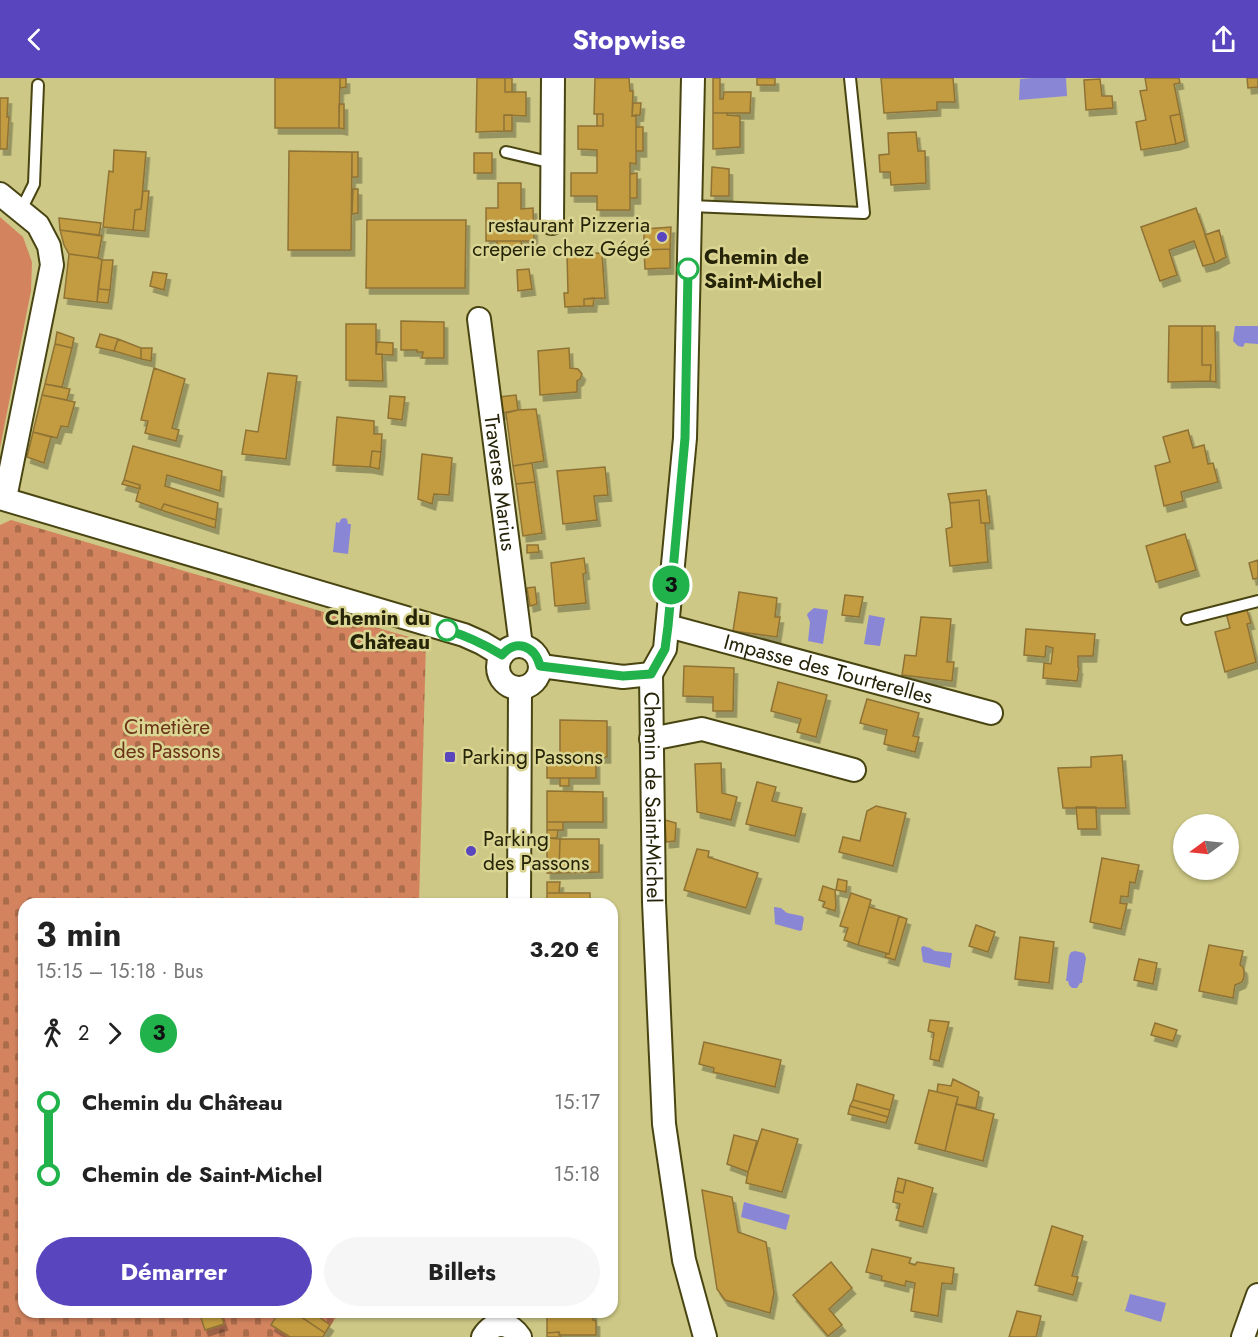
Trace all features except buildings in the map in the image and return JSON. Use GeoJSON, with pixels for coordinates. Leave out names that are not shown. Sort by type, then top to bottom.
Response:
{"type":"FeatureCollection","features":[{"type":"Feature","properties":{"kind":"street"},"geometry":{"type":"LineString","coordinates":[[552,223],[553,78]]}},
{"type":"Feature","properties":{"kind":"street","name":"Chemin de Saint-Michel"},"geometry":{"type":"LineString","coordinates":[[693,78],[685,438],[665,649],[651,674],[651,739],[654,902],[664,1124],[684,1260],[705,1337]]}},
{"type":"Feature","properties":{"kind":"street"},"geometry":{"type":"LineString","coordinates":[[0,194],[38,225],[49,246],[52,265],[3,498],[464,635],[482,643],[511,651],[530,649],[536,653],[540,672],[537,679],[527,687],[520,689],[507,685],[498,673],[498,666],[511,651]]}},
{"type":"Feature","properties":{"kind":"street","name":"Traverse Marius"},"geometry":{"type":"LineString","coordinates":[[479,320],[511,651]]}},
{"type":"Feature","properties":{"kind":"street","name":"Impasse des Tourterelles"},"geometry":{"type":"LineString","coordinates":[[668,626],[991,713]]}},
{"type":"Feature","properties":{"kind":"street"},"geometry":{"type":"LineString","coordinates":[[540,666],[623,676],[651,674]]}},
{"type":"Feature","properties":{"kind":"street"},"geometry":{"type":"LineString","coordinates":[[519,898],[520,689]]}},
{"type":"Feature","properties":{"kind":"street"},"geometry":{"type":"LineString","coordinates":[[651,739],[702,729],[854,770]]}},
{"type":"Feature","properties":{"kind":"street"},"geometry":{"type":"LineString","coordinates":[[1243,1337],[1258,1295]]}},
{"type":"Feature","properties":{"kind":"street"},"geometry":{"type":"LineString","coordinates":[[483,1337],[490,1328],[496,1326],[517,1326]]}},
{"type":"Feature","properties":{"kind":"lane"},"geometry":{"type":"LineString","coordinates":[[690,206],[864,213],[850,78]]}},
{"type":"Feature","properties":{"kind":"lane"},"geometry":{"type":"LineString","coordinates":[[21,210],[34,184],[38,85]]}},
{"type":"Feature","properties":{"kind":"lane"},"geometry":{"type":"LineString","coordinates":[[506,152],[553,163]]}},
{"type":"Feature","properties":{"kind":"lane"},"geometry":{"type":"LineString","coordinates":[[1186,619],[1258,602]]}},
{"type":"Feature","properties":{"kind":"green space"},"geometry":{"type":"Polygon","coordinates":[[[0,217],[23,237],[32,262],[31,291],[0,448],[0,217]]]}},
{"type":"Feature","properties":{"kind":"green space","name":"Cimetière des Passons"},"geometry":{"type":"Polygon","coordinates":[[[11,520],[426,642],[419,898],[18,898],[18,1318],[336,1318],[323,1337],[0,1337],[0,525],[11,520]]]}},
{"type":"Feature","properties":{"kind":"shaded area"},"geometry":{"type":"Polygon","coordinates":[[[1066,78],[1067,96],[1019,100],[1020,79],[1066,78]]]}},
{"type":"Feature","properties":{"kind":"shaded area"},"geometry":{"type":"Polygon","coordinates":[[[1235,326],[1258,326],[1258,344],[1245,343],[1243,347],[1238,346],[1233,341],[1235,326]]]}},
{"type":"Feature","properties":{"kind":"shaded area"},"geometry":{"type":"Polygon","coordinates":[[[344,518],[347,519],[348,524],[351,524],[348,554],[333,552],[336,522],[339,523],[344,518]]]}},
{"type":"Feature","properties":{"kind":"shaded area"},"geometry":{"type":"Polygon","coordinates":[[[814,608],[828,610],[823,644],[808,641],[810,622],[807,615],[814,608]]]}},
{"type":"Feature","properties":{"kind":"shaded area"},"geometry":{"type":"Polygon","coordinates":[[[869,615],[885,618],[880,646],[864,644],[869,615]]]}},
{"type":"Feature","properties":{"kind":"shaded area"},"geometry":{"type":"Polygon","coordinates":[[[774,907],[802,916],[804,918],[802,930],[775,924],[774,907]]]}},
{"type":"Feature","properties":{"kind":"shaded area"},"geometry":{"type":"Polygon","coordinates":[[[923,946],[935,951],[952,953],[950,968],[923,962],[921,948],[923,946]]]}},
{"type":"Feature","properties":{"kind":"shaded area"},"geometry":{"type":"Polygon","coordinates":[[[1075,951],[1084,953],[1086,958],[1082,983],[1077,988],[1072,988],[1066,981],[1069,956],[1075,951]]]}},
{"type":"Feature","properties":{"kind":"shaded area"},"geometry":{"type":"Polygon","coordinates":[[[744,1202],[790,1215],[786,1230],[741,1217],[744,1202]]]}},
{"type":"Feature","properties":{"kind":"shaded area"},"geometry":{"type":"Polygon","coordinates":[[[1130,1294],[1166,1303],[1161,1322],[1125,1311],[1130,1294]]]}},
{"type":"Feature","properties":{"kind":"bus line","name":"3"},"geometry":{"type":"LineString","coordinates":[[447,630],[482,643],[502,655],[510,648],[524,646],[536,653],[540,666],[623,676],[651,674],[665,649],[668,626],[685,438],[688,269]]}},
{"type":"Feature","properties":{"kind":"place","name":"restaurant Pizzeria creperie chez Gégé"},"geometry":{"type":"Point","coordinates":[662,237]}},
{"type":"Feature","properties":{"kind":"place","name":"Chemin de Saint-Michel"},"geometry":{"type":"Point","coordinates":[688,269]}},
{"type":"Feature","properties":{"kind":"place","name":"Chemin du Château"},"geometry":{"type":"Point","coordinates":[447,630]}},
{"type":"Feature","properties":{"kind":"place","name":"Parking Passons"},"geometry":{"type":"Point","coordinates":[450,757]}},
{"type":"Feature","properties":{"kind":"place","name":"Parking des Passons"},"geometry":{"type":"Point","coordinates":[471,851]}}]}
